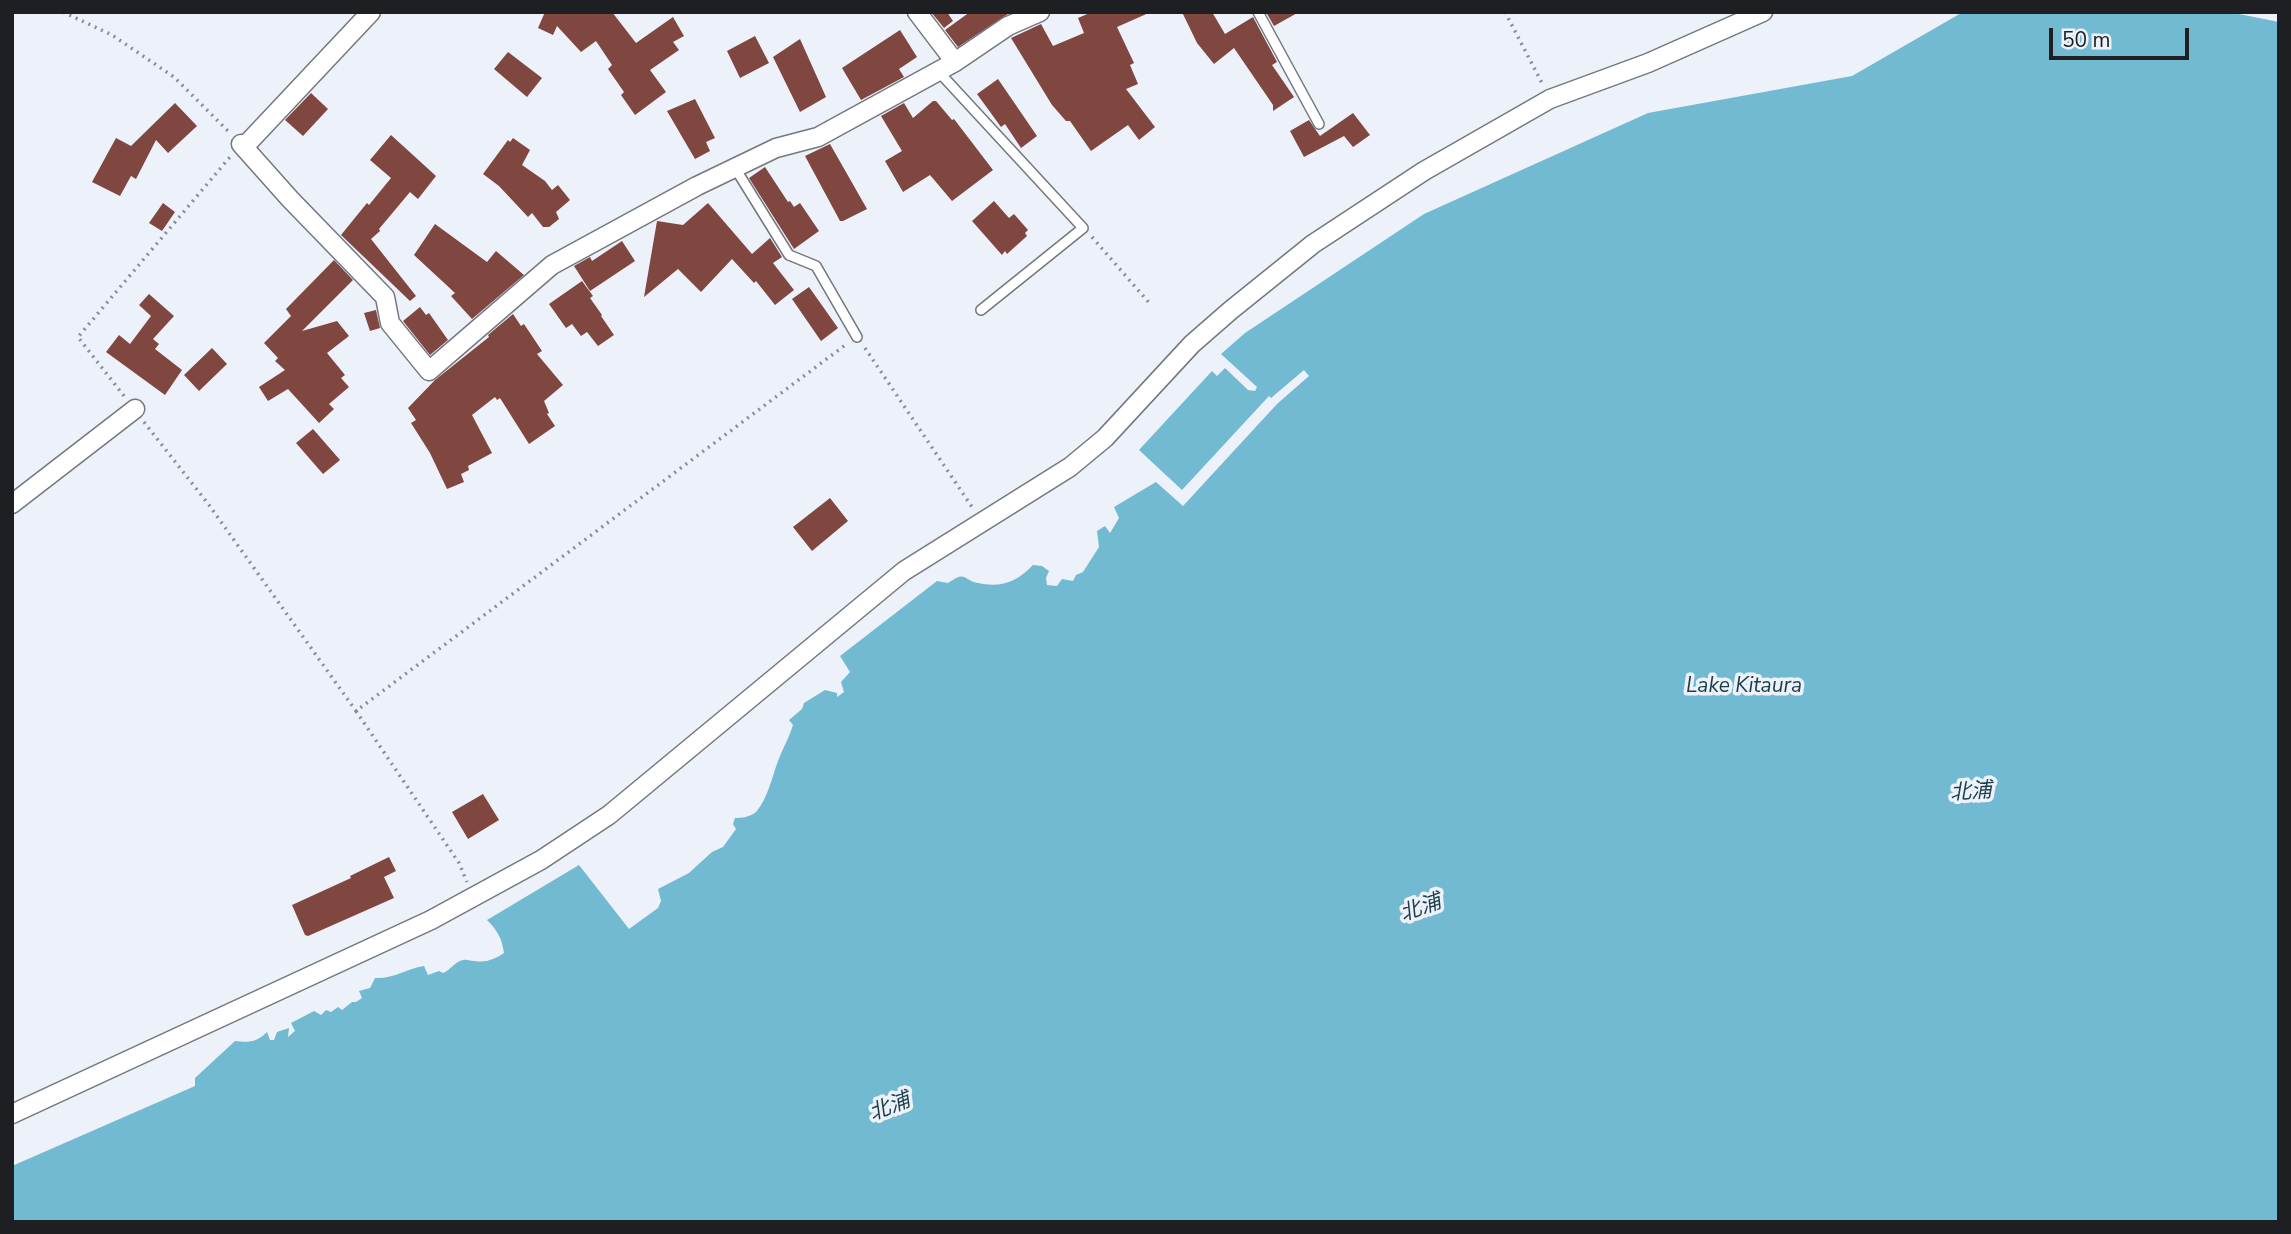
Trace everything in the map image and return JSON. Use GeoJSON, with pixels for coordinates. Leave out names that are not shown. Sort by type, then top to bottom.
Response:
{"type":"FeatureCollection","features":[{"type":"Feature","properties":{"kind":"street"},"geometry":{"type":"LineString","coordinates":[[371,12],[243,145],[290,199],[385,297],[390,323],[429,371],[552,265],[776,148],[818,137],[955,62],[1008,26],[1040,12]]}},
{"type":"Feature","properties":{"kind":"street"},"geometry":{"type":"LineString","coordinates":[[917,12],[955,62]]}},
{"type":"Feature","properties":{"kind":"street"},"geometry":{"type":"LineString","coordinates":[[12,1114],[431,920],[541,860],[609,815],[904,571],[1070,467],[1105,438],[1192,344],[1313,244],[1424,171],[1550,99],[1648,62],[1763,12]]}},
{"type":"Feature","properties":{"kind":"street"},"geometry":{"type":"LineString","coordinates":[[12,504],[135,409]]}},
{"type":"Feature","properties":{"kind":"lane"},"geometry":{"type":"LineString","coordinates":[[1258,12],[1319,124]]}},
{"type":"Feature","properties":{"kind":"lane"},"geometry":{"type":"LineString","coordinates":[[938,71],[1083,228],[981,310]]}},
{"type":"Feature","properties":{"kind":"lane"},"geometry":{"type":"LineString","coordinates":[[735,168],[789,255],[816,266],[857,337]]}},
{"type":"Feature","properties":{"kind":"path"},"geometry":{"type":"LineString","coordinates":[[63,12],[112,35],[174,77],[243,145],[78,337],[209,505],[356,711],[459,863],[474,898]]}},
{"type":"Feature","properties":{"kind":"path"},"geometry":{"type":"LineString","coordinates":[[1505,12],[1550,99]]}},
{"type":"Feature","properties":{"kind":"path"},"geometry":{"type":"LineString","coordinates":[[1083,228],[1151,305]]}},
{"type":"Feature","properties":{"kind":"path"},"geometry":{"type":"LineString","coordinates":[[356,711],[857,337],[983,523]]}},
{"type":"Feature","properties":{"kind":"water","name":"Lake Kitaura"},"geometry":{"type":"Polygon","coordinates":[[[1963,12],[2229,12],[2279,22],[2279,1222],[12,1222],[12,1166],[195,1086],[195,1078],[235,1041],[252,1041],[267,1032],[270,1040],[274,1040],[277,1032],[289,1028],[288,1037],[295,1031],[291,1023],[314,1011],[321,1015],[326,1010],[331,1012],[338,1007],[342,1010],[362,998],[359,991],[370,988],[375,978],[388,977],[424,966],[428,975],[439,971],[443,973],[463,960],[483,961],[497,957],[504,953],[502,943],[487,920],[579,865],[629,929],[658,908],[661,901],[658,889],[689,873],[712,852],[723,847],[736,829],[733,824],[735,818],[756,812],[767,794],[793,725],[789,720],[802,709],[804,703],[825,690],[837,693],[837,697],[844,692],[841,682],[850,672],[840,656],[937,581],[948,583],[962,576],[973,582],[1001,584],[1021,576],[1033,565],[1042,566],[1049,571],[1047,585],[1057,586],[1062,579],[1073,581],[1076,575],[1083,572],[1099,547],[1097,531],[1105,526],[1110,533],[1119,518],[1114,507],[1156,482],[1183,506],[1277,404],[1309,376],[1304,370],[1271,398],[1269,396],[1182,490],[1139,450],[1212,371],[1217,376],[1225,368],[1248,390],[1255,391],[1257,387],[1221,354],[1245,333],[1424,214],[1648,113],[1852,76],[1963,12]]]}},
{"type":"Feature","properties":{"kind":"building"},"geometry":{"type":"Polygon","coordinates":[[[545,12],[612,12],[636,43],[673,17],[684,36],[673,42],[679,50],[650,70],[666,92],[635,115],[621,95],[624,92],[608,69],[612,65],[596,41],[581,52],[557,26],[553,35],[538,28],[545,12]]]}},
{"type":"Feature","properties":{"kind":"building"},"geometry":{"type":"Polygon","coordinates":[[[931,12],[947,12],[953,21],[944,28],[931,12]]]}},
{"type":"Feature","properties":{"kind":"building"},"geometry":{"type":"Polygon","coordinates":[[[970,12],[1011,12],[958,47],[945,30],[970,12]]]}},
{"type":"Feature","properties":{"kind":"building"},"geometry":{"type":"Polygon","coordinates":[[[1092,12],[1151,12],[1117,27],[1134,63],[1130,65],[1138,84],[1126,89],[1155,127],[1139,140],[1128,125],[1091,151],[1070,121],[1066,121],[1052,105],[1011,38],[1041,24],[1053,46],[1084,33],[1078,18],[1092,12]]]}},
{"type":"Feature","properties":{"kind":"building"},"geometry":{"type":"Polygon","coordinates":[[[1182,12],[1212,12],[1225,34],[1253,17],[1277,62],[1272,65],[1294,97],[1273,111],[1273,105],[1234,48],[1214,64],[1197,43],[1182,12]]]}},
{"type":"Feature","properties":{"kind":"building"},"geometry":{"type":"Polygon","coordinates":[[[1266,12],[1299,12],[1274,26],[1266,12]]]}},
{"type":"Feature","properties":{"kind":"building"},"geometry":{"type":"Polygon","coordinates":[[[900,30],[917,57],[899,69],[904,77],[861,100],[842,68],[900,30]]]}},
{"type":"Feature","properties":{"kind":"building"},"geometry":{"type":"Polygon","coordinates":[[[755,36],[769,63],[740,78],[727,51],[755,36]]]}},
{"type":"Feature","properties":{"kind":"building"},"geometry":{"type":"Polygon","coordinates":[[[800,39],[826,97],[800,112],[773,57],[800,39]]]}},
{"type":"Feature","properties":{"kind":"building"},"geometry":{"type":"Polygon","coordinates":[[[508,52],[542,78],[527,97],[494,69],[508,52]]]}},
{"type":"Feature","properties":{"kind":"building"},"geometry":{"type":"Polygon","coordinates":[[[998,79],[1037,136],[1021,148],[1005,124],[1001,127],[977,94],[998,79]]]}},
{"type":"Feature","properties":{"kind":"building"},"geometry":{"type":"Polygon","coordinates":[[[311,93],[328,109],[303,136],[285,120],[311,93]]]}},
{"type":"Feature","properties":{"kind":"building"},"geometry":{"type":"Polygon","coordinates":[[[695,99],[715,138],[706,142],[710,151],[695,159],[667,111],[695,99]]]}},
{"type":"Feature","properties":{"kind":"building"},"geometry":{"type":"Polygon","coordinates":[[[933,101],[954,119],[993,170],[952,201],[930,175],[903,192],[885,161],[902,151],[881,116],[904,103],[913,118],[933,101]]]}},
{"type":"Feature","properties":{"kind":"building"},"geometry":{"type":"Polygon","coordinates":[[[175,103],[197,126],[168,153],[156,140],[136,179],[131,176],[120,196],[92,182],[116,138],[131,146],[175,103]]]}},
{"type":"Feature","properties":{"kind":"building"},"geometry":{"type":"Polygon","coordinates":[[[1353,113],[1370,135],[1353,147],[1344,136],[1304,157],[1290,131],[1309,120],[1320,136],[1353,113]]]}},
{"type":"Feature","properties":{"kind":"building"},"geometry":{"type":"Polygon","coordinates":[[[391,135],[436,176],[418,199],[410,192],[371,239],[416,296],[410,301],[341,235],[391,178],[370,160],[391,135]]]}},
{"type":"Feature","properties":{"kind":"building"},"geometry":{"type":"Polygon","coordinates":[[[513,138],[530,150],[522,165],[545,181],[552,190],[558,185],[570,200],[556,212],[559,219],[549,227],[543,227],[532,213],[528,217],[499,186],[483,174],[508,140],[510,142],[513,138]]]}},
{"type":"Feature","properties":{"kind":"building"},"geometry":{"type":"Polygon","coordinates":[[[830,144],[867,209],[843,221],[840,221],[805,156],[830,144]]]}},
{"type":"Feature","properties":{"kind":"building"},"geometry":{"type":"Polygon","coordinates":[[[765,167],[788,202],[794,207],[800,203],[819,231],[794,249],[749,178],[765,167]]]}},
{"type":"Feature","properties":{"kind":"building"},"geometry":{"type":"Polygon","coordinates":[[[994,201],[1009,218],[1014,214],[1028,230],[1025,233],[1027,236],[1007,254],[1005,251],[1002,255],[972,221],[994,201]]]}},
{"type":"Feature","properties":{"kind":"building"},"geometry":{"type":"Polygon","coordinates":[[[163,203],[175,212],[162,231],[149,223],[163,203]]]}},
{"type":"Feature","properties":{"kind":"building"},"geometry":{"type":"Polygon","coordinates":[[[708,203],[752,254],[770,238],[782,257],[773,263],[794,290],[775,305],[756,281],[754,283],[732,259],[701,292],[678,269],[644,297],[657,221],[683,225],[708,203]]]}},
{"type":"Feature","properties":{"kind":"building"},"geometry":{"type":"Polygon","coordinates":[[[435,224],[487,262],[496,251],[524,275],[472,319],[451,296],[455,293],[414,255],[435,224]]]}},
{"type":"Feature","properties":{"kind":"building"},"geometry":{"type":"Polygon","coordinates":[[[622,241],[635,261],[590,291],[574,266],[590,257],[592,261],[622,241]]]}},
{"type":"Feature","properties":{"kind":"building"},"geometry":{"type":"Polygon","coordinates":[[[334,260],[353,280],[302,331],[337,321],[349,336],[327,353],[345,375],[341,378],[349,387],[329,404],[334,409],[319,423],[288,389],[268,401],[259,387],[285,370],[275,361],[278,358],[264,343],[291,316],[286,309],[334,260]]]}},
{"type":"Feature","properties":{"kind":"building"},"geometry":{"type":"Polygon","coordinates":[[[582,281],[614,335],[598,346],[587,332],[581,336],[572,324],[566,328],[549,304],[582,281]]]}},
{"type":"Feature","properties":{"kind":"building"},"geometry":{"type":"Polygon","coordinates":[[[809,287],[838,328],[821,341],[792,299],[809,287]]]}},
{"type":"Feature","properties":{"kind":"building"},"geometry":{"type":"Polygon","coordinates":[[[149,294],[174,316],[153,339],[159,344],[155,349],[182,370],[165,395],[106,352],[119,335],[130,344],[151,316],[139,305],[149,294]]]}},
{"type":"Feature","properties":{"kind":"building"},"geometry":{"type":"Polygon","coordinates":[[[420,307],[426,315],[429,313],[448,340],[430,355],[403,321],[420,307]]]}},
{"type":"Feature","properties":{"kind":"building"},"geometry":{"type":"Polygon","coordinates":[[[376,310],[380,328],[370,331],[364,313],[376,310]]]}},
{"type":"Feature","properties":{"kind":"building"},"geometry":{"type":"Polygon","coordinates":[[[513,314],[521,326],[524,324],[542,351],[537,354],[563,385],[544,401],[549,413],[547,414],[555,426],[529,444],[500,398],[497,400],[495,397],[472,415],[492,453],[468,466],[469,470],[461,474],[464,482],[447,489],[430,453],[411,423],[416,420],[408,408],[435,380],[513,314]]]}},
{"type":"Feature","properties":{"kind":"building"},"geometry":{"type":"Polygon","coordinates":[[[212,348],[227,364],[199,391],[184,375],[212,348]]]}},
{"type":"Feature","properties":{"kind":"building"},"geometry":{"type":"Polygon","coordinates":[[[313,429],[340,460],[323,474],[296,443],[313,429]]]}},
{"type":"Feature","properties":{"kind":"building"},"geometry":{"type":"Polygon","coordinates":[[[830,498],[848,521],[812,551],[793,527],[830,498]]]}},
{"type":"Feature","properties":{"kind":"building"},"geometry":{"type":"Polygon","coordinates":[[[483,794],[499,820],[468,839],[452,812],[483,794]]]}},
{"type":"Feature","properties":{"kind":"building"},"geometry":{"type":"Polygon","coordinates":[[[389,857],[396,871],[384,877],[394,898],[305,935],[292,905],[389,857]]]}},
{"type":"Feature","properties":{"kind":"water label","name":"北浦"},"geometry":{"type":"Point","coordinates":[1971,793]}},
{"type":"Feature","properties":{"kind":"water label","name":"北浦"},"geometry":{"type":"Point","coordinates":[1421,909]}},
{"type":"Feature","properties":{"kind":"water label","name":"北浦"},"geometry":{"type":"Point","coordinates":[890,1108]}}]}
